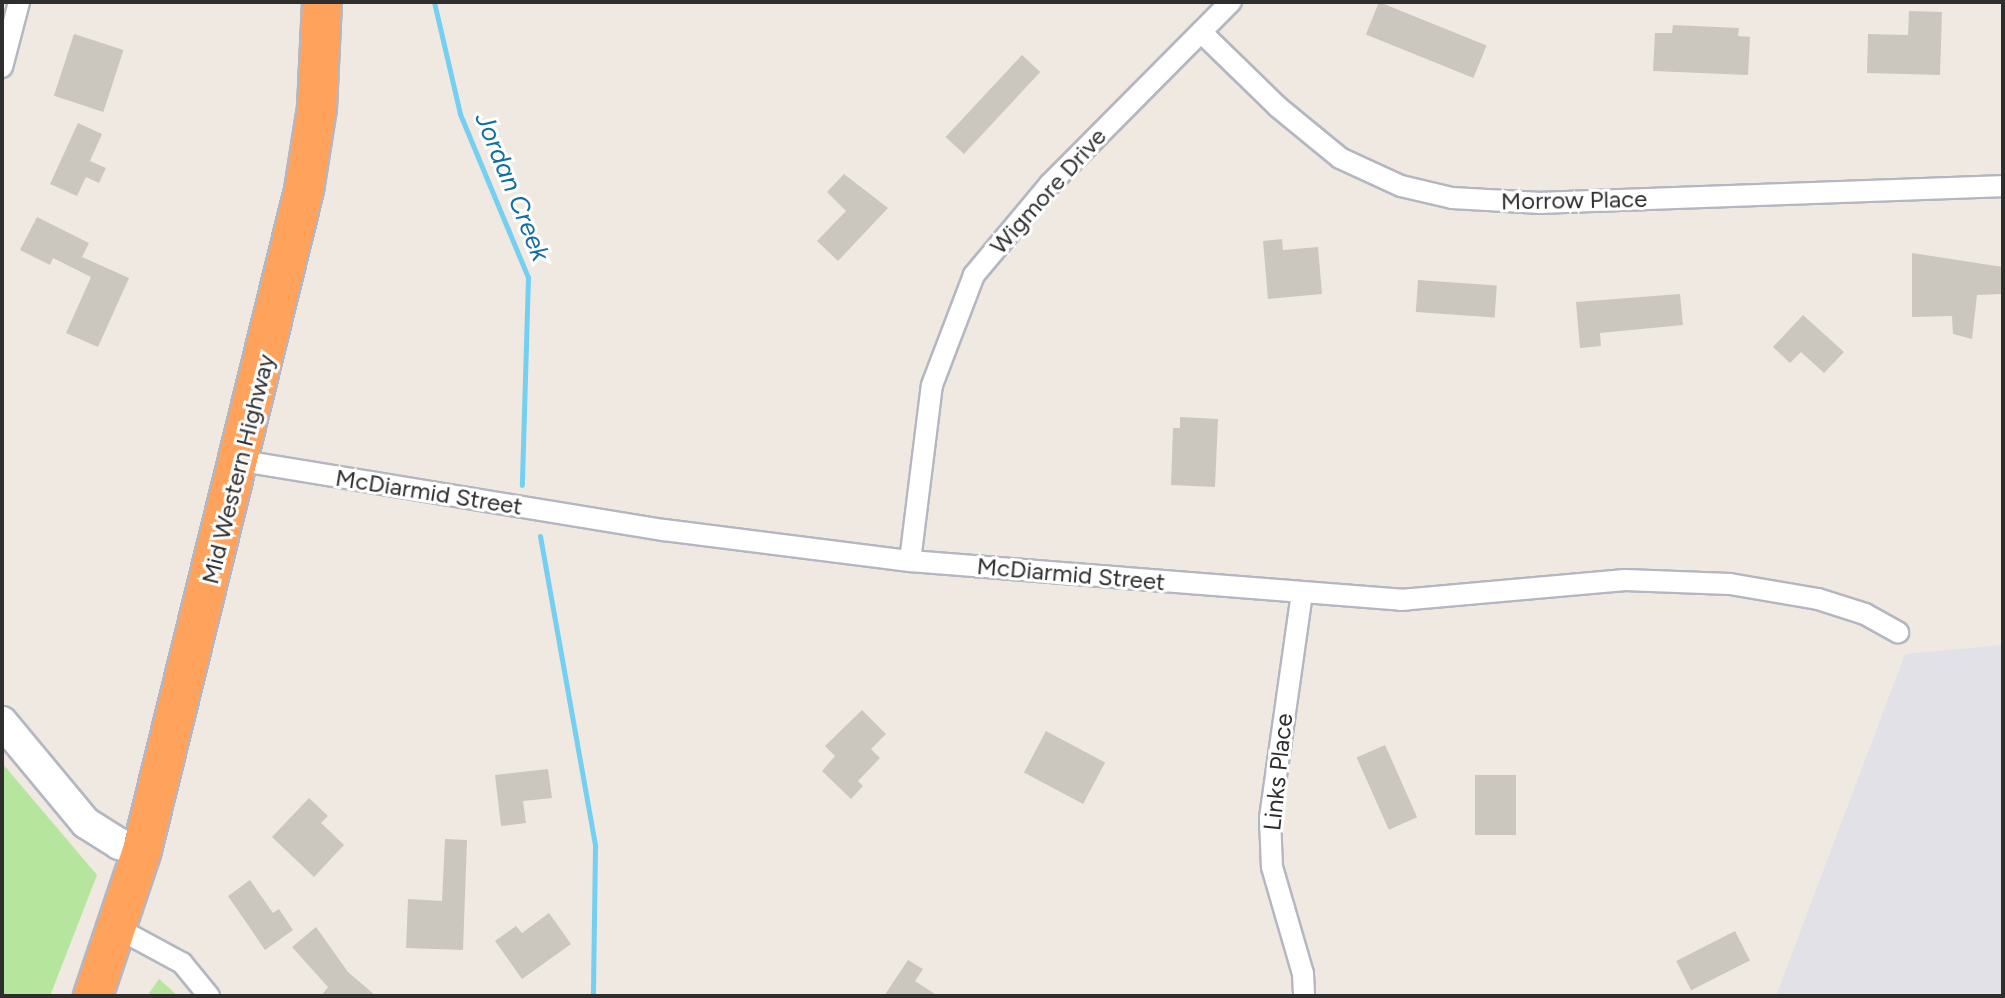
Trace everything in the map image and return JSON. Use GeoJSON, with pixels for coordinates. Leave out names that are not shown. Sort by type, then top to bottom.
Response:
{"type":"FeatureCollection","features":[{"type":"Feature","properties":{"kind":"highway","name":"Mid Western Highway"},"geometry":{"type":"LineString","coordinates":[[93,996],[119,929],[142,850],[242,461],[304,190],[317,108],[322,2]]}},
{"type":"Feature","properties":{"kind":"street"},"geometry":{"type":"LineString","coordinates":[[2,67],[19,2]]}},
{"type":"Feature","properties":{"kind":"street","name":"Wigmore Drive"},"geometry":{"type":"LineString","coordinates":[[910,561],[932,385],[974,275],[1050,184],[1231,2]]}},
{"type":"Feature","properties":{"kind":"street","name":"Morrow Place"},"geometry":{"type":"LineString","coordinates":[[1201,32],[1278,107],[1340,158],[1401,186],[1452,198],[1541,203],[2003,186]]}},
{"type":"Feature","properties":{"kind":"street","name":"McDiarmid Street"},"geometry":{"type":"LineString","coordinates":[[242,461],[664,530],[910,561],[1401,600],[1625,580],[1730,584],[1843,606],[1898,632]]}},
{"type":"Feature","properties":{"kind":"street","name":"Links Place"},"geometry":{"type":"LineString","coordinates":[[1302,593],[1270,818],[1272,867],[1303,974],[1304,996]]}},
{"type":"Feature","properties":{"kind":"street"},"geometry":{"type":"LineString","coordinates":[[2,722],[86,823],[119,844],[142,850]]}},
{"type":"Feature","properties":{"kind":"street"},"geometry":{"type":"LineString","coordinates":[[119,929],[182,963],[209,996]]}},
{"type":"Feature","properties":{"kind":"shaded area"},"geometry":{"type":"Polygon","coordinates":[[[2003,645],[2003,996],[1776,996],[1905,654],[2003,645]]]}},
{"type":"Feature","properties":{"kind":"green space"},"geometry":{"type":"Polygon","coordinates":[[[2,763],[97,875],[50,996],[2,996],[2,763]]]}},
{"type":"Feature","properties":{"kind":"green space"},"geometry":{"type":"Polygon","coordinates":[[[159,979],[178,996],[147,996],[159,979]]]}},
{"type":"Feature","properties":{"kind":"building"},"geometry":{"type":"Polygon","coordinates":[[[1379,2],[1487,45],[1473,78],[1366,34],[1379,2]]]}},
{"type":"Feature","properties":{"kind":"building"},"geometry":{"type":"Polygon","coordinates":[[[1909,11],[1942,12],[1940,75],[1867,73],[1868,34],[1908,35],[1909,11]]]}},
{"type":"Feature","properties":{"kind":"building"},"geometry":{"type":"Polygon","coordinates":[[[1673,25],[1739,28],[1738,36],[1750,37],[1748,75],[1653,71],[1655,33],[1672,33],[1673,25]]]}},
{"type":"Feature","properties":{"kind":"building"},"geometry":{"type":"Polygon","coordinates":[[[74,34],[123,50],[103,112],[54,96],[74,34]]]}},
{"type":"Feature","properties":{"kind":"building"},"geometry":{"type":"Polygon","coordinates":[[[1022,55],[1040,72],[964,154],[946,137],[1022,55]]]}},
{"type":"Feature","properties":{"kind":"building"},"geometry":{"type":"Polygon","coordinates":[[[78,123],[102,134],[90,161],[106,168],[99,183],[86,177],[77,196],[50,184],[78,123]]]}},
{"type":"Feature","properties":{"kind":"building"},"geometry":{"type":"Polygon","coordinates":[[[844,174],[888,208],[838,261],[817,241],[846,211],[827,192],[844,174]]]}},
{"type":"Feature","properties":{"kind":"building"},"geometry":{"type":"Polygon","coordinates":[[[37,217],[89,243],[82,257],[129,278],[98,347],[66,333],[91,277],[53,258],[50,265],[20,250],[37,217]]]}},
{"type":"Feature","properties":{"kind":"building"},"geometry":{"type":"Polygon","coordinates":[[[1282,239],[1283,250],[1318,247],[1322,294],[1268,299],[1263,241],[1282,239]]]}},
{"type":"Feature","properties":{"kind":"building"},"geometry":{"type":"Polygon","coordinates":[[[1912,253],[2003,267],[2003,294],[1977,295],[1972,339],[1953,334],[1952,316],[1912,317],[1912,253]]]}},
{"type":"Feature","properties":{"kind":"building"},"geometry":{"type":"Polygon","coordinates":[[[1418,280],[1497,286],[1495,317],[1416,312],[1418,280]]]}},
{"type":"Feature","properties":{"kind":"building"},"geometry":{"type":"Polygon","coordinates":[[[1680,294],[1683,325],[1600,333],[1601,346],[1580,348],[1576,302],[1680,294]]]}},
{"type":"Feature","properties":{"kind":"building"},"geometry":{"type":"Polygon","coordinates":[[[1803,315],[1844,352],[1824,373],[1801,352],[1790,363],[1773,347],[1803,315]]]}},
{"type":"Feature","properties":{"kind":"building"},"geometry":{"type":"Polygon","coordinates":[[[1180,417],[1218,419],[1215,487],[1171,485],[1173,428],[1180,428],[1180,417]]]}},
{"type":"Feature","properties":{"kind":"building"},"geometry":{"type":"Polygon","coordinates":[[[862,710],[886,734],[871,749],[880,758],[858,781],[863,786],[851,799],[822,771],[835,756],[825,746],[862,710]]]}},
{"type":"Feature","properties":{"kind":"building"},"geometry":{"type":"Polygon","coordinates":[[[1046,731],[1105,762],[1083,804],[1024,772],[1046,731]]]}},
{"type":"Feature","properties":{"kind":"building"},"geometry":{"type":"Polygon","coordinates":[[[1385,745],[1417,817],[1389,830],[1357,758],[1385,745]]]}},
{"type":"Feature","properties":{"kind":"building"},"geometry":{"type":"Polygon","coordinates":[[[548,769],[552,798],[523,801],[526,823],[501,826],[495,775],[548,769]]]}},
{"type":"Feature","properties":{"kind":"building"},"geometry":{"type":"Polygon","coordinates":[[[1475,775],[1516,775],[1516,835],[1475,835],[1475,775]]]}},
{"type":"Feature","properties":{"kind":"building"},"geometry":{"type":"Polygon","coordinates":[[[309,798],[328,816],[321,823],[344,845],[314,877],[272,837],[309,798]]]}},
{"type":"Feature","properties":{"kind":"building"},"geometry":{"type":"Polygon","coordinates":[[[445,839],[467,840],[463,950],[406,948],[408,899],[442,901],[445,839]]]}},
{"type":"Feature","properties":{"kind":"building"},"geometry":{"type":"Polygon","coordinates":[[[250,880],[273,913],[279,909],[293,930],[265,950],[228,896],[250,880]]]}},
{"type":"Feature","properties":{"kind":"building"},"geometry":{"type":"Polygon","coordinates":[[[549,913],[571,944],[522,979],[495,941],[516,926],[522,933],[549,913]]]}},
{"type":"Feature","properties":{"kind":"building"},"geometry":{"type":"Polygon","coordinates":[[[316,927],[348,972],[376,996],[321,996],[328,987],[292,947],[316,927]]]}},
{"type":"Feature","properties":{"kind":"building"},"geometry":{"type":"Polygon","coordinates":[[[1735,931],[1750,960],[1691,990],[1676,961],[1735,931]]]}},
{"type":"Feature","properties":{"kind":"building"},"geometry":{"type":"Polygon","coordinates":[[[908,960],[923,969],[915,981],[938,996],[884,996],[908,960]]]}},
{"type":"Feature","properties":{"kind":"waterway","name":"Jordan Creek"},"geometry":{"type":"LineString","coordinates":[[434,2],[460,114],[528,277],[522,485]]}},
{"type":"Feature","properties":{"kind":"waterway","name":"Jordan Creek"},"geometry":{"type":"LineString","coordinates":[[540,536],[595,846],[593,996]]}}]}
